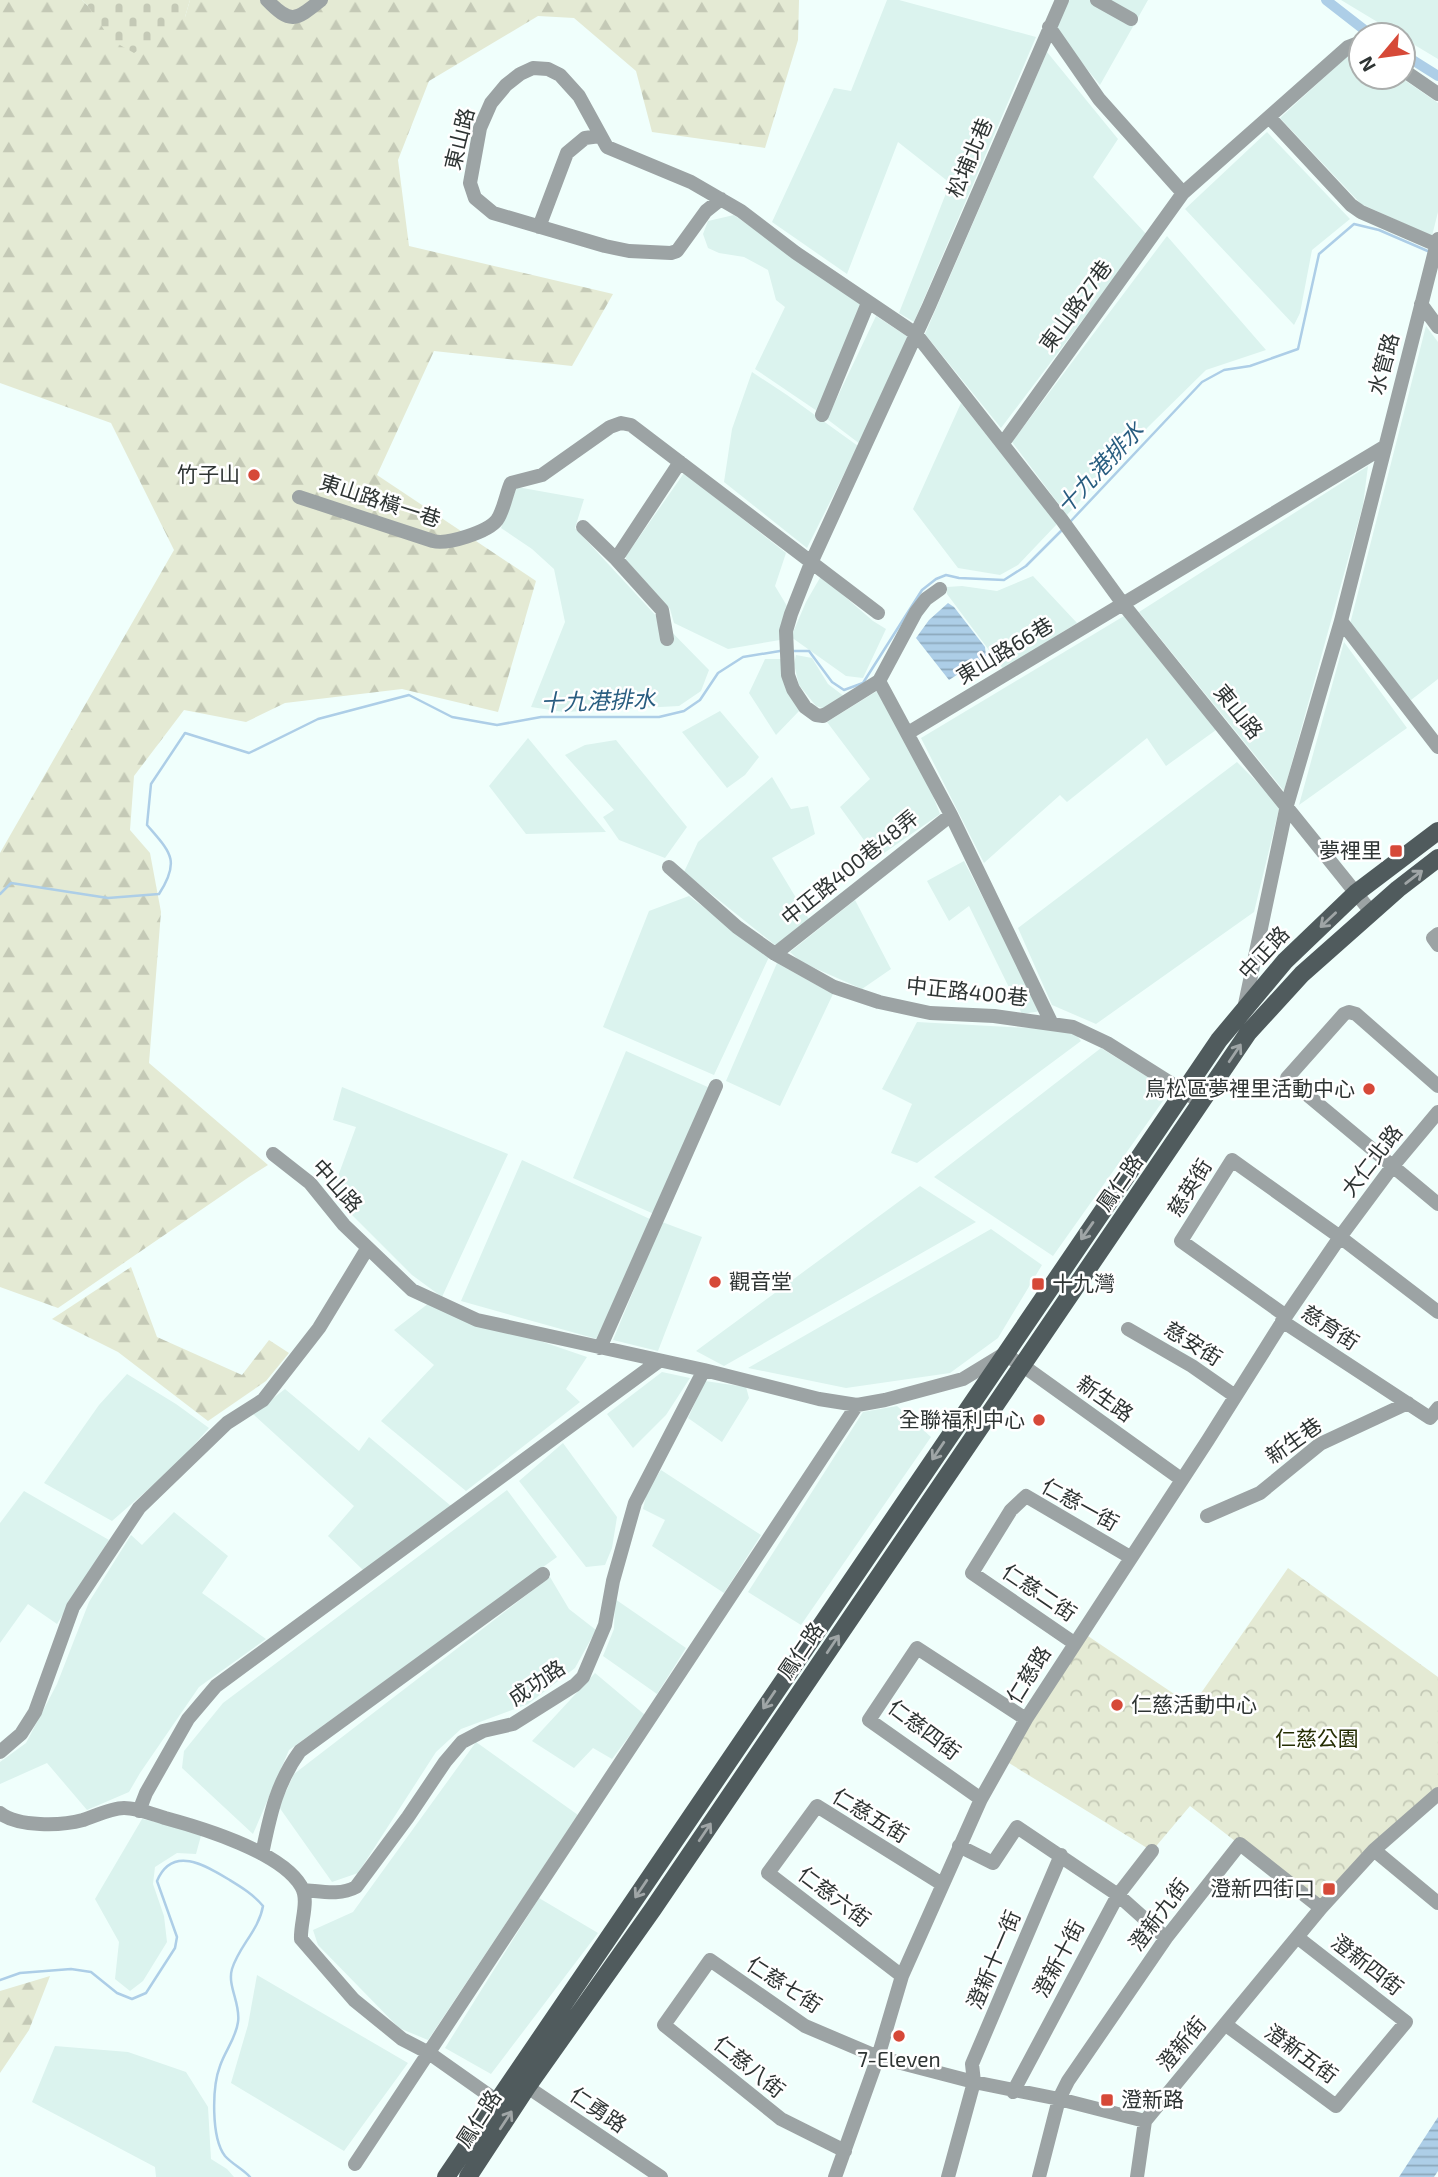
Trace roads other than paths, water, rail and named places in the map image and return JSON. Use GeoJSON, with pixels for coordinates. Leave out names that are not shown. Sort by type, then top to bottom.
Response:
{"type":"FeatureCollection","features":[{"type":"Feature","properties":{"kind":"main road","name":"中正路"},"geometry":{"type":"LineString","coordinates":[[1154,1135],[1219,1040],[1285,961],[1356,893],[1438,831]]}},
{"type":"Feature","properties":{"kind":"main road","name":"中正路"},"geometry":{"type":"LineString","coordinates":[[1170,1151],[1248,1033],[1302,974],[1438,858]]}},
{"type":"Feature","properties":{"kind":"main road","name":"鳳仁路"},"geometry":{"type":"LineString","coordinates":[[468,2177],[520,2082],[1004,1354],[1154,1135]]}},
{"type":"Feature","properties":{"kind":"main road","name":"鳳仁路"},"geometry":{"type":"LineString","coordinates":[[446,2177],[497,2101],[520,2082],[661,1898],[1170,1151]]}},
{"type":"Feature","properties":{"kind":"street"},"geometry":{"type":"LineString","coordinates":[[267,0],[280,14],[294,19],[321,0]]}},
{"type":"Feature","properties":{"kind":"street","name":"松埔北巷"},"geometry":{"type":"LineString","coordinates":[[916,334],[1062,0]]}},
{"type":"Feature","properties":{"kind":"street"},"geometry":{"type":"LineString","coordinates":[[1097,0],[1130,19]]}},
{"type":"Feature","properties":{"kind":"street"},"geometry":{"type":"LineString","coordinates":[[1049,27],[1099,99],[1183,193]]}},
{"type":"Feature","properties":{"kind":"street","name":"東山路27巷"},"geometry":{"type":"LineString","coordinates":[[1003,443],[1183,193],[1347,48]]}},
{"type":"Feature","properties":{"kind":"street","name":"東山路"},"geometry":{"type":"LineString","coordinates":[[721,199],[706,211],[677,251],[629,251],[492,213],[482,206],[471,190],[470,183],[480,128],[491,103],[506,85],[520,74],[533,68],[548,69],[560,75],[579,96],[600,136],[612,150],[691,182],[721,199],[741,211],[796,253],[916,334],[1003,443],[1124,604],[1287,804],[1371,913]]}},
{"type":"Feature","properties":{"kind":"street"},"geometry":{"type":"LineString","coordinates":[[1417,80],[1438,94]]}},
{"type":"Feature","properties":{"kind":"street"},"geometry":{"type":"LineString","coordinates":[[1269,117],[1351,205],[1361,212],[1437,244]]}},
{"type":"Feature","properties":{"kind":"street"},"geometry":{"type":"LineString","coordinates":[[539,227],[567,153],[585,138],[600,136]]}},
{"type":"Feature","properties":{"kind":"street","name":"水管路"},"geometry":{"type":"LineString","coordinates":[[1287,804],[1341,621],[1437,244]]}},
{"type":"Feature","properties":{"kind":"street"},"geometry":{"type":"LineString","coordinates":[[822,415],[868,303]]}},
{"type":"Feature","properties":{"kind":"street"},"geometry":{"type":"LineString","coordinates":[[1421,304],[1438,327]]}},
{"type":"Feature","properties":{"kind":"street"},"geometry":{"type":"LineString","coordinates":[[916,334],[811,563],[786,631],[788,675],[793,689],[805,707],[816,716],[823,716],[879,681],[916,612],[926,599],[940,589]]}},
{"type":"Feature","properties":{"kind":"street","name":"東山路橫一巷"},"geometry":{"type":"LineString","coordinates":[[299,497],[447,543],[495,523],[511,483],[542,475],[611,427],[621,423],[631,425],[878,613]]}},
{"type":"Feature","properties":{"kind":"street","name":"東山路66巷"},"geometry":{"type":"LineString","coordinates":[[908,733],[1384,447]]}},
{"type":"Feature","properties":{"kind":"street"},"geometry":{"type":"LineString","coordinates":[[616,559],[680,463]]}},
{"type":"Feature","properties":{"kind":"street"},"geometry":{"type":"LineString","coordinates":[[583,527],[662,610],[667,639]]}},
{"type":"Feature","properties":{"kind":"street"},"geometry":{"type":"LineString","coordinates":[[1341,621],[1438,747]]}},
{"type":"Feature","properties":{"kind":"street","name":"中正路400巷"},"geometry":{"type":"LineString","coordinates":[[879,681],[951,815],[1051,1022]]}},
{"type":"Feature","properties":{"kind":"street"},"geometry":{"type":"LineString","coordinates":[[1244,1009],[1287,804]]}},
{"type":"Feature","properties":{"kind":"street","name":"中正路400巷48弄"},"geometry":{"type":"LineString","coordinates":[[775,954],[951,815]]}},
{"type":"Feature","properties":{"kind":"street","name":"中正路400巷"},"geometry":{"type":"LineString","coordinates":[[669,867],[737,927],[775,954],[834,986],[879,1002],[930,1013],[994,1016],[1073,1027],[1107,1043],[1202,1103]]}},
{"type":"Feature","properties":{"kind":"street"},"geometry":{"type":"LineString","coordinates":[[1438,1086],[1351,1012],[1344,1014],[1287,1078],[1438,1204]]}},
{"type":"Feature","properties":{"kind":"street"},"geometry":{"type":"LineString","coordinates":[[600,1348],[716,1086]]}},
{"type":"Feature","properties":{"kind":"street","name":"大仁北路"},"geometry":{"type":"LineString","coordinates":[[1340,1237],[1392,1167],[1438,1112]]}},
{"type":"Feature","properties":{"kind":"street","name":"中山路"},"geometry":{"type":"LineString","coordinates":[[273,1154],[310,1183],[367,1249]]}},
{"type":"Feature","properties":{"kind":"street","name":"慈英街"},"geometry":{"type":"LineString","coordinates":[[1284,1319],[1181,1241],[1232,1160],[1340,1237]]}},
{"type":"Feature","properties":{"kind":"street"},"geometry":{"type":"LineString","coordinates":[[1340,1237],[1438,1312]]}},
{"type":"Feature","properties":{"kind":"street","name":"仁慈路"},"geometry":{"type":"LineString","coordinates":[[835,2177],[878,2057],[902,1976],[981,1799],[1026,1719],[1074,1643],[1340,1237]]}},
{"type":"Feature","properties":{"kind":"street"},"geometry":{"type":"LineString","coordinates":[[0,1752],[21,1734],[35,1712],[73,1607],[139,1508],[227,1423],[263,1400],[319,1328],[367,1249]]}},
{"type":"Feature","properties":{"kind":"street","name":"鳳仁路"},"geometry":{"type":"LineString","coordinates":[[367,1249],[412,1290],[477,1320],[704,1370],[819,1399],[857,1405],[885,1401],[963,1379],[1004,1354]]}},
{"type":"Feature","properties":{"kind":"street","name":"慈育街"},"geometry":{"type":"LineString","coordinates":[[1284,1319],[1430,1418],[1438,1408]]}},
{"type":"Feature","properties":{"kind":"street","name":"慈安街"},"geometry":{"type":"LineString","coordinates":[[1128,1329],[1192,1366],[1235,1396]]}},
{"type":"Feature","properties":{"kind":"street","name":"新生路"},"geometry":{"type":"LineString","coordinates":[[1004,1354],[1181,1479]]}},
{"type":"Feature","properties":{"kind":"street"},"geometry":{"type":"LineString","coordinates":[[139,1811],[146,1793],[188,1719],[216,1686],[659,1361]]}},
{"type":"Feature","properties":{"kind":"street","name":"成功路"},"geometry":{"type":"LineString","coordinates":[[303,1890],[334,1893],[347,1892],[356,1887],[408,1817],[444,1762],[462,1742],[483,1731],[513,1724],[575,1685],[583,1677],[605,1625],[613,1581],[635,1503],[704,1370]]}},
{"type":"Feature","properties":{"kind":"street","name":"新生巷"},"geometry":{"type":"LineString","coordinates":[[1207,1516],[1260,1493],[1320,1444],[1408,1404]]}},
{"type":"Feature","properties":{"kind":"street"},"geometry":{"type":"LineString","coordinates":[[355,2164],[857,1405]]}},
{"type":"Feature","properties":{"kind":"street","name":"仁慈一街"},"geometry":{"type":"LineString","coordinates":[[1012,1510],[1026,1496],[1130,1558]]}},
{"type":"Feature","properties":{"kind":"street","name":"仁慈二街"},"geometry":{"type":"LineString","coordinates":[[1012,1510],[972,1573],[1074,1643]]}},
{"type":"Feature","properties":{"kind":"street"},"geometry":{"type":"LineString","coordinates":[[262,1854],[274,1803],[286,1771],[300,1751],[543,1574]]}},
{"type":"Feature","properties":{"kind":"street","name":"仁慈四街"},"geometry":{"type":"LineString","coordinates":[[981,1799],[869,1720],[917,1648],[1026,1719]]}},
{"type":"Feature","properties":{"kind":"street","name":"澄新街"},"geometry":{"type":"LineString","coordinates":[[1144,2121],[1321,1908],[1374,1850],[1438,1794]]}},
{"type":"Feature","properties":{"kind":"street","name":"仁慈五街"},"geometry":{"type":"LineString","coordinates":[[789,1843],[817,1806],[942,1884]]}},
{"type":"Feature","properties":{"kind":"street"},"geometry":{"type":"LineString","coordinates":[[0,1813],[25,1823],[38,1823],[78,1821],[122,1808],[213,1831],[262,1854],[301,1885],[304,1894],[301,1938],[354,2000],[402,2039],[429,2053],[497,2101]]}},
{"type":"Feature","properties":{"kind":"street"},"geometry":{"type":"LineString","coordinates":[[959,1846],[993,1863],[1017,1827],[1118,1895],[1166,1938]]}},
{"type":"Feature","properties":{"kind":"street","name":"仁慈六街"},"geometry":{"type":"LineString","coordinates":[[789,1843],[768,1873],[902,1976]]}},
{"type":"Feature","properties":{"kind":"street","name":"澄新九街"},"geometry":{"type":"LineString","coordinates":[[1039,2177],[1059,2099],[1068,2081],[1166,1938],[1240,1844],[1321,1908]]}},
{"type":"Feature","properties":{"kind":"street"},"geometry":{"type":"LineString","coordinates":[[1374,1850],[1438,1903]]}},
{"type":"Feature","properties":{"kind":"street","name":"澄新十街"},"geometry":{"type":"LineString","coordinates":[[1013,2092],[1118,1895],[1152,1851]]}},
{"type":"Feature","properties":{"kind":"street","name":"澄新十一街"},"geometry":{"type":"LineString","coordinates":[[948,2177],[974,2082],[972,2064],[1061,1855]]}},
{"type":"Feature","properties":{"kind":"street","name":"澄新四街"},"geometry":{"type":"LineString","coordinates":[[1297,1937],[1406,2022],[1375,2060]]}},
{"type":"Feature","properties":{"kind":"street","name":"仁慈七街"},"geometry":{"type":"LineString","coordinates":[[685,1996],[710,1960],[805,2026],[878,2057]]}},
{"type":"Feature","properties":{"kind":"street","name":"仁慈八街"},"geometry":{"type":"LineString","coordinates":[[685,1996],[664,2025],[781,2119],[845,2151]]}},
{"type":"Feature","properties":{"kind":"street","name":"澄新五街"},"geometry":{"type":"LineString","coordinates":[[1226,2025],[1336,2106],[1375,2060]]}},
{"type":"Feature","properties":{"kind":"street"},"geometry":{"type":"LineString","coordinates":[[878,2057],[1013,2092],[1059,2099],[1144,2121],[1137,2177]]}},
{"type":"Feature","properties":{"kind":"street","name":"仁勇路"},"geometry":{"type":"LineString","coordinates":[[520,2082],[661,2177]]}},
{"type":"Feature","properties":{"kind":"water"},"geometry":{"type":"Polygon","coordinates":[[[948,603],[985,647],[986,656],[949,680],[916,638],[929,620],[948,603]]]}},
{"type":"Feature","properties":{"kind":"water"},"geometry":{"type":"Polygon","coordinates":[[[1438,2117],[1438,2171],[1434,2177],[1399,2177],[1438,2117]]]}},
{"type":"Feature","properties":{"kind":"waterway"},"geometry":{"type":"LineString","coordinates":[[1326,0],[1353,21]]}},
{"type":"Feature","properties":{"kind":"waterway"},"geometry":{"type":"LineString","coordinates":[[1417,63],[1438,76]]}},
{"type":"Feature","properties":{"kind":"waterway","name":"十九港排水"},"geometry":{"type":"LineString","coordinates":[[1070,522],[1202,382],[1224,370],[1250,366],[1298,349],[1319,254],[1354,224],[1379,230],[1430,252]]}},
{"type":"Feature","properties":{"kind":"waterway","name":"十九港排水"},"geometry":{"type":"LineString","coordinates":[[791,651],[809,651],[832,682],[844,690],[863,683],[922,590],[936,579],[946,575],[1004,580],[1026,566],[1063,529]]}},
{"type":"Feature","properties":{"kind":"waterway","name":"十九港排水"},"geometry":{"type":"LineString","coordinates":[[0,894],[11,883],[108,898],[159,894],[170,873],[171,864],[167,850],[147,825],[151,784],[185,733],[249,753],[318,719],[409,695],[452,717],[497,725],[541,717],[659,717],[684,711],[700,700],[718,673],[743,657],[780,651]]}},
{"type":"Feature","properties":{"kind":"waterway"},"geometry":{"type":"LineString","coordinates":[[0,1980],[20,1973],[71,1969],[91,1972],[117,1993],[132,1999],[146,1993],[175,1948],[177,1937],[157,1881],[163,1870],[171,1864],[190,1861],[219,1874],[251,1894],[263,1906],[261,1915],[232,1969],[231,1982],[238,2009],[238,2022],[217,2075],[214,2099],[215,2125],[220,2148],[228,2159],[250,2177]]}},
{"type":"Feature","properties":{"kind":"place","name":"竹子山"},"geometry":{"type":"Point","coordinates":[254,475]}},
{"type":"Feature","properties":{"kind":"place","name":"夢裡里"},"geometry":{"type":"Point","coordinates":[1396,851]}},
{"type":"Feature","properties":{"kind":"place","name":"鳥松區夢裡里活動中心"},"geometry":{"type":"Point","coordinates":[1369,1089]}},
{"type":"Feature","properties":{"kind":"place","name":"觀音堂"},"geometry":{"type":"Point","coordinates":[715,1282]}},
{"type":"Feature","properties":{"kind":"place","name":"十九灣"},"geometry":{"type":"Point","coordinates":[1038,1284]}},
{"type":"Feature","properties":{"kind":"place","name":"全聯福利中心"},"geometry":{"type":"Point","coordinates":[1039,1420]}},
{"type":"Feature","properties":{"kind":"place","name":"仁慈活動中心"},"geometry":{"type":"Point","coordinates":[1117,1705]}},
{"type":"Feature","properties":{"kind":"place","name":"澄新四街口"},"geometry":{"type":"Point","coordinates":[1329,1889]}},
{"type":"Feature","properties":{"kind":"place","name":"7-Eleven"},"geometry":{"type":"Point","coordinates":[899,2036]}},
{"type":"Feature","properties":{"kind":"place","name":"澄新路"},"geometry":{"type":"Point","coordinates":[1107,2100]}},
{"type":"Feature","properties":{"kind":"park label","name":"仁慈公園"},"geometry":{"type":"Point","coordinates":[1317,1739]}}]}
